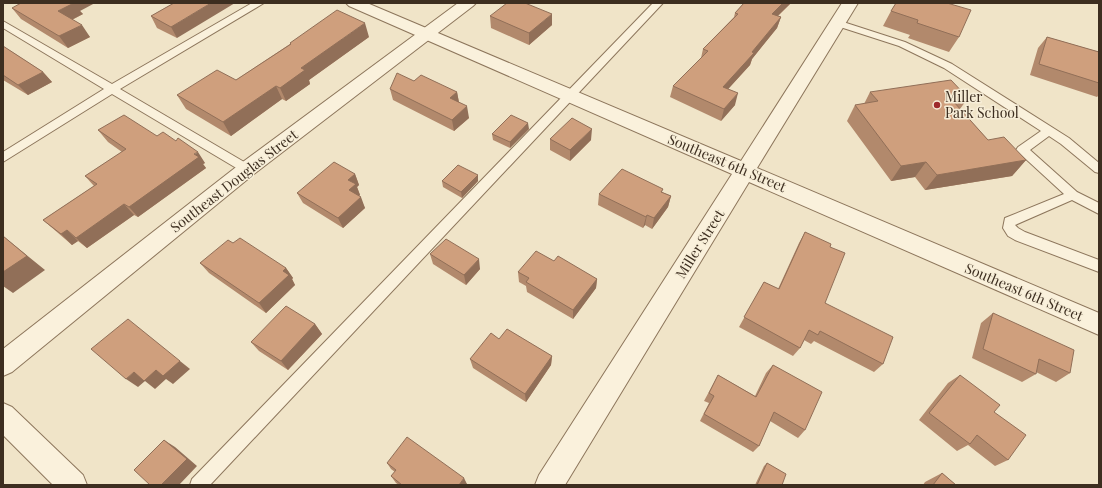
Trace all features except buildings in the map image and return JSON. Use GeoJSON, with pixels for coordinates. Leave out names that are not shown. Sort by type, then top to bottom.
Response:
{"type":"FeatureCollection","features":[{"type":"Feature","properties":{"kind":"street","name":"Southeast 6th Street"},"geometry":{"type":"LineString","coordinates":[[354,3],[1099,324]]}},
{"type":"Feature","properties":{"kind":"street","name":"Southeast Douglas Street"},"geometry":{"type":"LineString","coordinates":[[3,364],[247,170],[468,3]]}},
{"type":"Feature","properties":{"kind":"street","name":"Miller Street"},"geometry":{"type":"LineString","coordinates":[[549,485],[850,3]]}},
{"type":"Feature","properties":{"kind":"street"},"geometry":{"type":"LineString","coordinates":[[3,416],[73,485]]}},
{"type":"Feature","properties":{"kind":"lane"},"geometry":{"type":"LineString","coordinates":[[3,158],[112,89],[259,3]]}},
{"type":"Feature","properties":{"kind":"lane"},"geometry":{"type":"LineString","coordinates":[[198,485],[658,3]]}},
{"type":"Feature","properties":{"kind":"lane"},"geometry":{"type":"LineString","coordinates":[[837,23],[902,44],[948,66],[1065,141],[1099,169]]}},
{"type":"Feature","properties":{"kind":"lane"},"geometry":{"type":"LineString","coordinates":[[3,24],[247,170]]}},
{"type":"Feature","properties":{"kind":"lane"},"geometry":{"type":"LineString","coordinates":[[1049,132],[1022,150],[1073,195],[1099,209]]}},
{"type":"Feature","properties":{"kind":"lane"},"geometry":{"type":"LineString","coordinates":[[1073,195],[1009,222],[1009,228],[1020,236],[1099,266]]}},
{"type":"Feature","properties":{"kind":"place","name":"Miller Park School"},"geometry":{"type":"Point","coordinates":[937,105]}}]}
